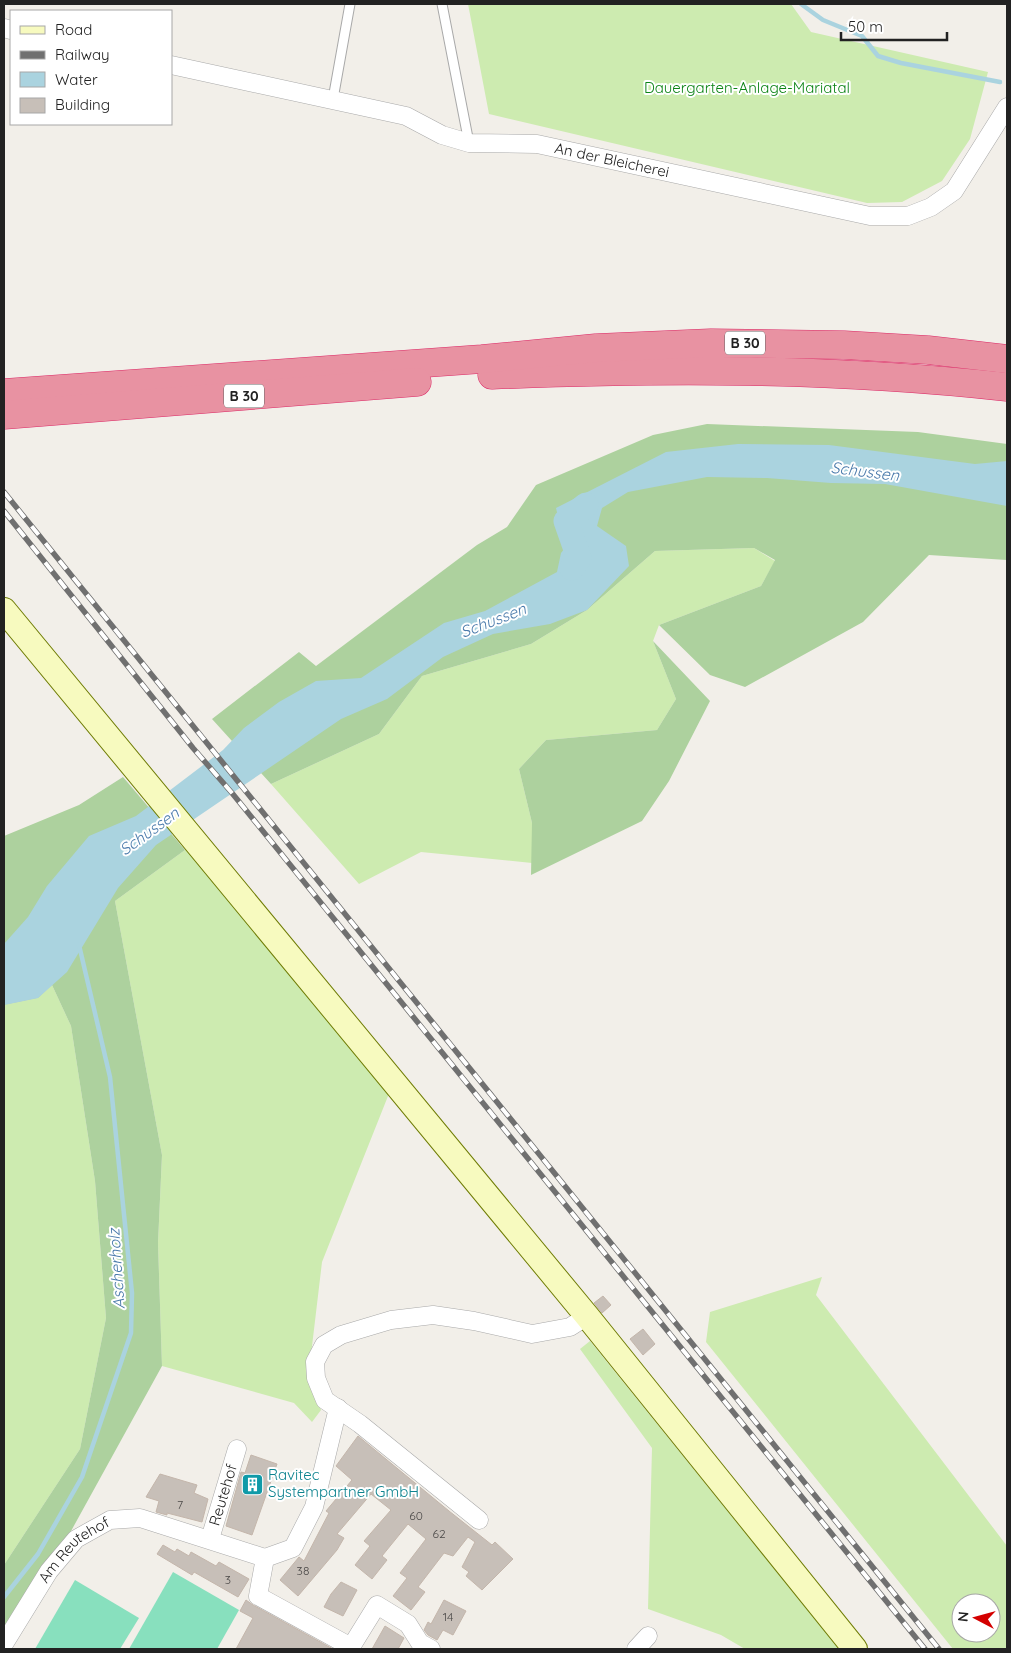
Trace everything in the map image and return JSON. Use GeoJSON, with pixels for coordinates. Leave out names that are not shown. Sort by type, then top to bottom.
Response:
{"type":"FeatureCollection","features":[{"type":"Feature","properties":{"kind":"highway","name":"B 30"},"geometry":{"type":"LineString","coordinates":[[4,393],[482,359],[596,348],[711,343],[854,346],[928,350],[1007,359]]}},
{"type":"Feature","properties":{"kind":"highway","name":"B 30"},"geometry":{"type":"LineString","coordinates":[[4,415],[485,376],[593,371],[709,369],[824,371],[923,378],[1007,387]]}},
{"type":"Feature","properties":{"kind":"street","name":"An der Bleicherei"},"geometry":{"type":"LineString","coordinates":[[172,65],[406,116],[442,135],[469,143],[537,144],[870,216],[908,216],[931,207],[954,191],[1007,107]]}},
{"type":"Feature","properties":{"kind":"street"},"geometry":{"type":"LineString","coordinates":[[4,610],[587,1316],[855,1649]]}},
{"type":"Feature","properties":{"kind":"street"},"geometry":{"type":"LineString","coordinates":[[479,1520],[338,1408],[325,1400],[316,1378],[315,1362],[324,1345],[341,1335],[391,1320],[433,1315],[474,1321],[532,1334],[570,1327],[587,1316]]}},
{"type":"Feature","properties":{"kind":"street"},"geometry":{"type":"LineString","coordinates":[[338,1408],[314,1507],[293,1548],[266,1558],[258,1596],[351,1647],[378,1605],[408,1624],[420,1643],[431,1649]]}},
{"type":"Feature","properties":{"kind":"street","name":"Reutehof"},"geometry":{"type":"LineString","coordinates":[[210,1539],[236,1449]]}},
{"type":"Feature","properties":{"kind":"street","name":"Am Reutehof"},"geometry":{"type":"LineString","coordinates":[[4,1644],[49,1571],[76,1539],[110,1520],[140,1518],[266,1558]]}},
{"type":"Feature","properties":{"kind":"street"},"geometry":{"type":"LineString","coordinates":[[636,1649],[648,1636]]}},
{"type":"Feature","properties":{"kind":"lane"},"geometry":{"type":"LineString","coordinates":[[333,99],[350,4]]}},
{"type":"Feature","properties":{"kind":"lane"},"geometry":{"type":"LineString","coordinates":[[442,4],[469,143]]}},
{"type":"Feature","properties":{"kind":"green space","name":"Dauergarten-Anlage-Mariatal"},"geometry":{"type":"Polygon","coordinates":[[[468,4],[791,4],[811,32],[988,72],[970,139],[942,181],[902,202],[867,203],[489,114],[468,4]]]}},
{"type":"Feature","properties":{"kind":"green space"},"geometry":{"type":"Polygon","coordinates":[[[707,424],[918,432],[1007,444],[1007,560],[929,555],[863,622],[745,687],[710,675],[659,625],[761,586],[775,560],[754,548],[655,551],[587,610],[531,644],[422,676],[379,734],[271,784],[212,719],[299,652],[316,666],[477,545],[507,527],[536,485],[653,435],[707,424]]]}},
{"type":"Feature","properties":{"kind":"green space"},"geometry":{"type":"Polygon","coordinates":[[[754,548],[775,561],[761,586],[659,625],[653,641],[676,699],[657,730],[546,740],[519,769],[532,823],[532,863],[421,852],[359,884],[271,784],[379,734],[422,676],[531,644],[587,610],[655,551],[754,548]]]}},
{"type":"Feature","properties":{"kind":"green space"},"geometry":{"type":"Polygon","coordinates":[[[653,641],[710,701],[669,781],[642,821],[531,875],[532,823],[519,769],[546,740],[657,730],[676,699],[653,641]]]}},
{"type":"Feature","properties":{"kind":"green space"},"geometry":{"type":"Polygon","coordinates":[[[123,777],[185,850],[115,901],[162,1155],[158,1243],[162,1366],[49,1571],[4,1644],[4,1565],[80,1449],[106,1318],[95,1181],[71,1026],[52,985],[38,998],[4,1005],[4,836],[79,805],[123,777]]]}},
{"type":"Feature","properties":{"kind":"green space"},"geometry":{"type":"Polygon","coordinates":[[[189,833],[394,1081],[322,1262],[308,1380],[321,1410],[312,1422],[294,1403],[162,1366],[158,1243],[162,1155],[115,901],[185,850],[189,833]]]}},
{"type":"Feature","properties":{"kind":"green space"},"geometry":{"type":"Polygon","coordinates":[[[52,985],[71,1026],[95,1181],[106,1318],[80,1449],[4,1565],[4,1005],[38,998],[52,985]]]}},
{"type":"Feature","properties":{"kind":"green space"},"geometry":{"type":"Polygon","coordinates":[[[822,1277],[816,1295],[1007,1546],[1007,1649],[953,1649],[706,1342],[710,1312],[822,1277]]]}},
{"type":"Feature","properties":{"kind":"green space"},"geometry":{"type":"Polygon","coordinates":[[[590,1341],[839,1649],[745,1649],[721,1635],[648,1609],[652,1448],[580,1349],[590,1341]]]}},
{"type":"Feature","properties":{"kind":"green space"},"geometry":{"type":"Polygon","coordinates":[[[173,1572],[239,1610],[217,1649],[129,1649],[173,1572]]]}},
{"type":"Feature","properties":{"kind":"green space"},"geometry":{"type":"Polygon","coordinates":[[[75,1580],[139,1618],[120,1649],[35,1649],[75,1580]]]}},
{"type":"Feature","properties":{"kind":"water"},"geometry":{"type":"Polygon","coordinates":[[[738,444],[829,445],[975,464],[1007,461],[1007,506],[885,484],[831,483],[767,478],[707,477],[628,492],[602,508],[597,526],[626,546],[629,566],[587,610],[550,624],[493,634],[443,657],[387,699],[341,719],[156,845],[118,888],[67,972],[38,998],[4,1005],[4,944],[28,917],[47,886],[89,836],[136,816],[223,750],[244,728],[279,702],[316,681],[361,678],[444,623],[485,611],[557,572],[561,553],[577,533],[560,525],[556,508],[666,452],[738,444]]]}},
{"type":"Feature","properties":{"kind":"building"},"geometry":{"type":"Polygon","coordinates":[[[603,1296],[611,1305],[602,1313],[594,1303],[603,1296]]]}},
{"type":"Feature","properties":{"kind":"building"},"geometry":{"type":"Polygon","coordinates":[[[643,1329],[655,1344],[643,1355],[630,1339],[643,1329]]]}},
{"type":"Feature","properties":{"kind":"building"},"geometry":{"type":"Polygon","coordinates":[[[358,1436],[449,1511],[492,1545],[495,1542],[513,1559],[482,1590],[466,1576],[469,1572],[462,1567],[475,1542],[468,1537],[453,1556],[444,1553],[418,1587],[425,1592],[411,1610],[393,1596],[407,1578],[400,1573],[426,1539],[408,1524],[382,1556],[387,1560],[372,1579],[355,1565],[370,1546],[364,1541],[391,1510],[371,1494],[337,1534],[344,1538],[337,1550],[298,1596],[280,1580],[299,1557],[304,1561],[329,1513],[326,1511],[352,1480],[336,1466],[358,1436]]]}},
{"type":"Feature","properties":{"kind":"building","name":"Ravitec Systempartner GmbH"},"geometry":{"type":"Polygon","coordinates":[[[251,1455],[277,1464],[252,1535],[226,1526],[241,1472],[245,1473],[251,1455]]]}},
{"type":"Feature","properties":{"kind":"building"},"geometry":{"type":"Polygon","coordinates":[[[160,1474],[197,1485],[194,1493],[208,1499],[202,1522],[156,1512],[159,1501],[146,1497],[160,1474]]]}},
{"type":"Feature","properties":{"kind":"building"},"geometry":{"type":"Polygon","coordinates":[[[163,1545],[175,1552],[177,1549],[189,1556],[191,1552],[216,1566],[219,1562],[249,1579],[238,1597],[194,1572],[192,1575],[157,1554],[163,1545]]]}},
{"type":"Feature","properties":{"kind":"building"},"geometry":{"type":"Polygon","coordinates":[[[341,1582],[357,1590],[343,1616],[324,1607],[331,1594],[341,1582]]]}},
{"type":"Feature","properties":{"kind":"building"},"geometry":{"type":"Polygon","coordinates":[[[246,1600],[333,1649],[236,1649],[253,1618],[240,1611],[246,1600]]]}},
{"type":"Feature","properties":{"kind":"building"},"geometry":{"type":"Polygon","coordinates":[[[444,1600],[466,1611],[453,1635],[443,1630],[437,1640],[428,1635],[424,1630],[428,1622],[431,1624],[444,1600]]]}},
{"type":"Feature","properties":{"kind":"building"},"geometry":{"type":"Polygon","coordinates":[[[385,1626],[404,1638],[398,1649],[372,1649],[385,1626]]]}},
{"type":"Feature","properties":{"kind":"waterway"},"geometry":{"type":"LineString","coordinates":[[801,4],[823,20],[862,36],[878,56],[901,63],[1000,82]]}},
{"type":"Feature","properties":{"kind":"waterway","name":"Schussen"},"geometry":{"type":"LineString","coordinates":[[572,568],[579,558],[566,521],[586,505]]}},
{"type":"Feature","properties":{"kind":"waterway","name":"Ascherholz"},"geometry":{"type":"LineString","coordinates":[[4,1597],[38,1554],[82,1477],[131,1333],[132,1293],[110,1077],[79,945]]}},
{"type":"Feature","properties":{"kind":"railway"},"geometry":{"type":"LineString","coordinates":[[4,492],[939,1649]]}},
{"type":"Feature","properties":{"kind":"railway"},"geometry":{"type":"LineString","coordinates":[[4,511],[193,748],[232,793],[925,1649]]}},
{"type":"Feature","properties":{"kind":"place","name":"Ravitec Systempartner GmbH"},"geometry":{"type":"Point","coordinates":[252,1484]}}]}
